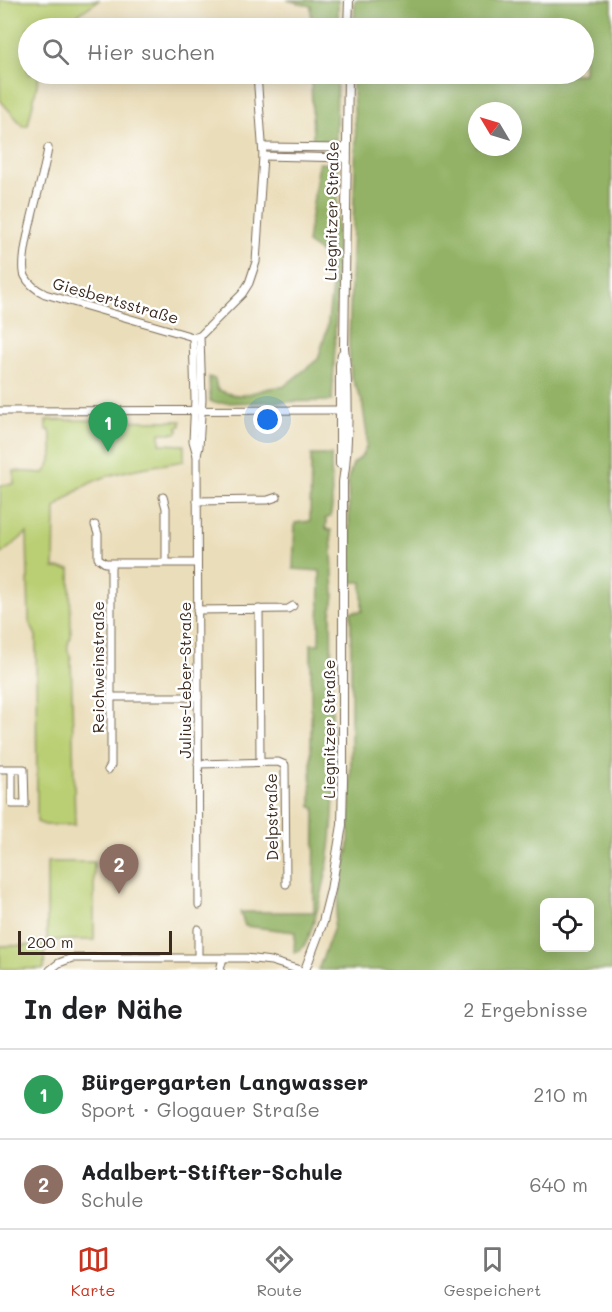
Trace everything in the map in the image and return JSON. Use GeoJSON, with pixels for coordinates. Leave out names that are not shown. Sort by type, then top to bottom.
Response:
{"type":"FeatureCollection","features":[{"type":"Feature","properties":{"kind":"main road"},"geometry":{"type":"LineString","coordinates":[[348,18],[349,0]]}},
{"type":"Feature","properties":{"kind":"main road","name":"Liegnitzer Straße"},"geometry":{"type":"LineString","coordinates":[[305,970],[332,890],[342,825],[343,482],[340,469],[343,410],[340,365],[344,348],[348,84]]}},
{"type":"Feature","properties":{"kind":"street"},"geometry":{"type":"LineString","coordinates":[[197,336],[242,294],[254,270],[263,156],[258,84]]}},
{"type":"Feature","properties":{"kind":"street"},"geometry":{"type":"LineString","coordinates":[[263,147],[347,153]]}},
{"type":"Feature","properties":{"kind":"street","name":"Giesbertsstraße"},"geometry":{"type":"LineString","coordinates":[[48,148],[23,256],[24,274],[28,281],[45,294],[197,336]]}},
{"type":"Feature","properties":{"kind":"street"},"geometry":{"type":"LineString","coordinates":[[263,156],[347,153]]}},
{"type":"Feature","properties":{"kind":"street","name":"Julius-Leber-Straße"},"geometry":{"type":"LineString","coordinates":[[197,336],[197,410],[193,441],[197,455],[199,905]]}},
{"type":"Feature","properties":{"kind":"street"},"geometry":{"type":"LineString","coordinates":[[0,411],[343,410]]}},
{"type":"Feature","properties":{"kind":"street"},"geometry":{"type":"LineString","coordinates":[[163,497],[166,508],[166,562]]}},
{"type":"Feature","properties":{"kind":"street"},"geometry":{"type":"LineString","coordinates":[[197,501],[268,500],[277,497]]}},
{"type":"Feature","properties":{"kind":"street"},"geometry":{"type":"LineString","coordinates":[[95,525],[98,534],[98,558],[101,562],[111,564],[197,563]]}},
{"type":"Feature","properties":{"kind":"street","name":"Reichweinstraße"},"geometry":{"type":"LineString","coordinates":[[108,770],[111,765],[111,564]]}},
{"type":"Feature","properties":{"kind":"street"},"geometry":{"type":"LineString","coordinates":[[197,610],[288,609],[293,606]]}},
{"type":"Feature","properties":{"kind":"street"},"geometry":{"type":"LineString","coordinates":[[259,609],[260,762]]}},
{"type":"Feature","properties":{"kind":"street"},"geometry":{"type":"LineString","coordinates":[[111,697],[198,697]]}},
{"type":"Feature","properties":{"kind":"street","name":"Delpstraße"},"geometry":{"type":"LineString","coordinates":[[198,764],[279,762],[285,765],[286,884]]}},
{"type":"Feature","properties":{"kind":"street"},"geometry":{"type":"LineString","coordinates":[[0,769],[12,769],[24,769],[24,804],[12,804],[12,769]]}},
{"type":"Feature","properties":{"kind":"street"},"geometry":{"type":"LineString","coordinates":[[198,929],[198,957]]}},
{"type":"Feature","properties":{"kind":"street"},"geometry":{"type":"LineString","coordinates":[[50,970],[59,963],[72,958],[198,957],[259,959],[300,970]]}},
{"type":"Feature","properties":{"kind":"street"},"geometry":{"type":"LineString","coordinates":[[220,970],[223,958]]}},
{"type":"Feature","properties":{"kind":"green space"},"geometry":{"type":"Polygon","coordinates":[[[0,0],[99,0],[73,18],[18,18],[18,84],[37,84],[28,125],[23,126],[0,100],[0,0]]]}},
{"type":"Feature","properties":{"kind":"green space"},"geometry":{"type":"Polygon","coordinates":[[[287,0],[338,0],[338,18],[311,18],[311,6],[287,0]]]}},
{"type":"Feature","properties":{"kind":"green space"},"geometry":{"type":"Polygon","coordinates":[[[355,0],[612,0],[612,970],[318,970],[333,930],[349,845],[351,612],[362,611],[362,582],[351,582],[348,479],[353,464],[366,448],[367,435],[362,401],[351,376],[349,343],[356,140],[353,84],[594,84],[594,18],[354,18],[355,0]]]}},
{"type":"Feature","properties":{"kind":"green space"},"geometry":{"type":"Polygon","coordinates":[[[311,84],[337,84],[336,140],[313,140],[311,84]]]}},
{"type":"Feature","properties":{"kind":"green space"},"geometry":{"type":"Polygon","coordinates":[[[319,163],[334,164],[338,167],[332,401],[215,403],[210,401],[209,377],[215,379],[217,389],[244,395],[273,387],[283,387],[318,359],[327,329],[333,279],[327,257],[307,243],[319,163]]]}},
{"type":"Feature","properties":{"kind":"green space"},"geometry":{"type":"Polygon","coordinates":[[[46,420],[181,421],[181,426],[178,426],[176,433],[160,433],[160,444],[184,445],[184,461],[129,470],[97,480],[75,492],[55,508],[54,568],[70,569],[71,637],[68,652],[71,657],[75,825],[45,825],[37,822],[36,636],[29,621],[27,533],[0,555],[0,485],[14,484],[14,471],[44,473],[48,469],[52,458],[52,447],[50,430],[46,430],[46,420]]]}},
{"type":"Feature","properties":{"kind":"green space"},"geometry":{"type":"Polygon","coordinates":[[[311,455],[331,455],[332,507],[330,517],[325,519],[327,523],[325,527],[331,530],[334,596],[331,613],[334,805],[324,885],[319,905],[307,941],[294,953],[295,932],[245,926],[240,912],[314,912],[315,808],[311,807],[311,644],[319,644],[320,571],[293,569],[295,523],[310,521],[311,455]]]}},
{"type":"Feature","properties":{"kind":"green space"},"geometry":{"type":"Polygon","coordinates":[[[47,862],[94,862],[94,940],[47,940],[47,862]]]}},
{"type":"Feature","properties":{"kind":"green space"},"geometry":{"type":"Polygon","coordinates":[[[45,945],[44,969],[0,969],[0,946],[45,945]]]}},
{"type":"Feature","properties":{"kind":"place","name":"Bürgergarten Langwasser"},"geometry":{"type":"Point","coordinates":[108,452]}},
{"type":"Feature","properties":{"kind":"place","name":"Adalbert-Stifter-Schule"},"geometry":{"type":"Point","coordinates":[119,894]}}]}
